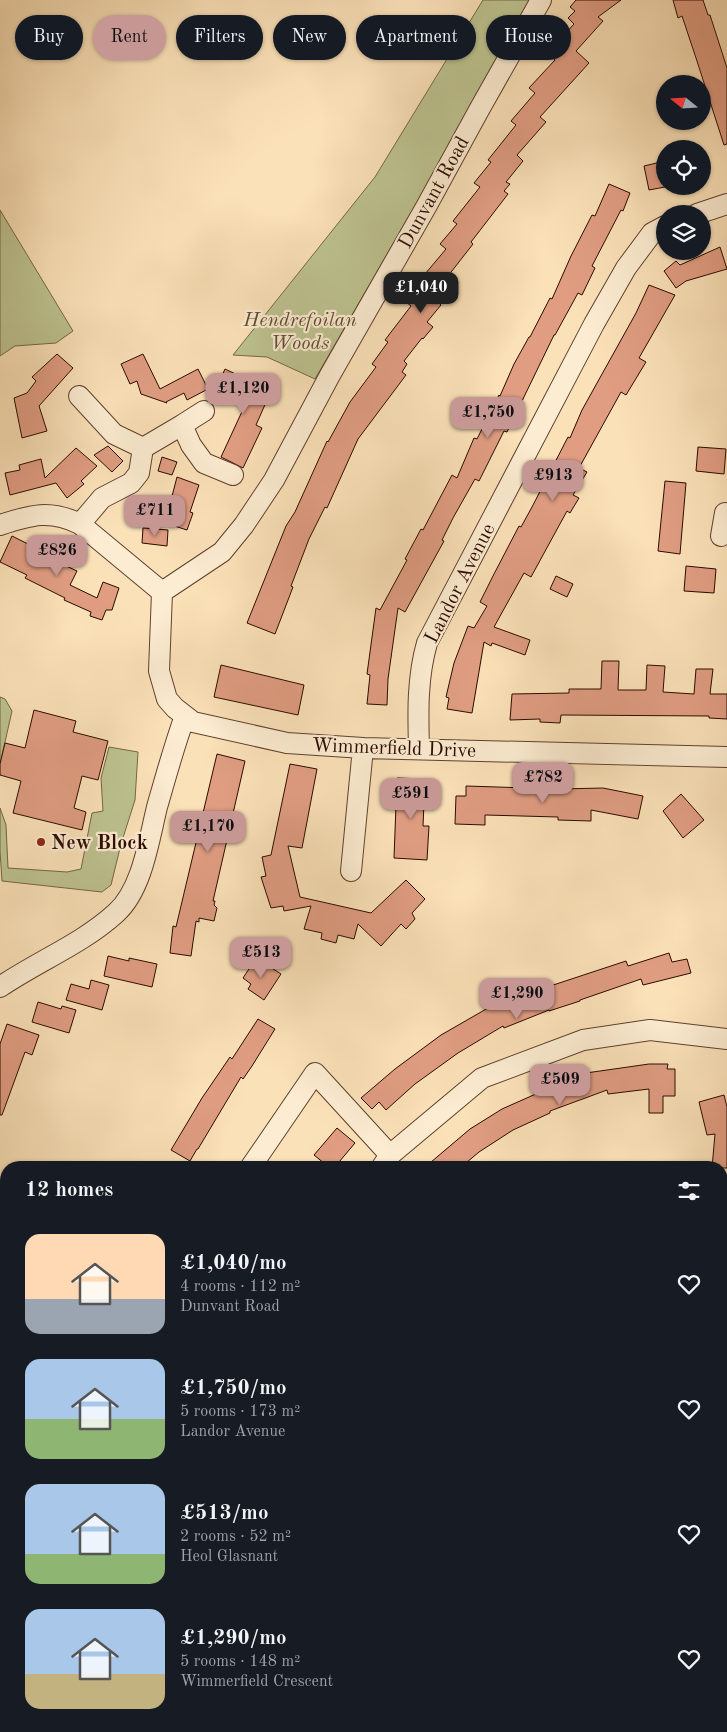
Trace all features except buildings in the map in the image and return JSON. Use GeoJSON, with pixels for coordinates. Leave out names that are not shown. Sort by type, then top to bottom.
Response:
{"type":"FeatureCollection","features":[{"type":"Feature","properties":{"kind":"street","name":"Dunvant Road"},"geometry":{"type":"LineString","coordinates":[[162,592],[222,552],[244,525],[274,480],[335,367],[541,0]]}},
{"type":"Feature","properties":{"kind":"street"},"geometry":{"type":"LineString","coordinates":[[711,209],[727,204]]}},
{"type":"Feature","properties":{"kind":"street","name":"Landor Avenue"},"geometry":{"type":"LineString","coordinates":[[419,749],[418,702],[421,664],[427,643],[576,359],[626,268],[652,233],[656,231]]}},
{"type":"Feature","properties":{"kind":"street"},"geometry":{"type":"LineString","coordinates":[[79,396],[114,434],[143,448]]}},
{"type":"Feature","properties":{"kind":"street"},"geometry":{"type":"LineString","coordinates":[[80,524],[102,498],[131,483],[138,473],[143,448],[204,410]]}},
{"type":"Feature","properties":{"kind":"street"},"geometry":{"type":"LineString","coordinates":[[182,425],[191,445],[204,463],[233,475]]}},
{"type":"Feature","properties":{"kind":"street"},"geometry":{"type":"LineString","coordinates":[[0,525],[37,515],[56,514],[80,524],[162,592],[158,672],[167,699],[184,716],[140,874],[129,897],[118,912],[96,930],[0,987]]}},
{"type":"Feature","properties":{"kind":"street","name":"Wimmerfield Drive"},"geometry":{"type":"LineString","coordinates":[[184,716],[193,722],[287,743],[363,748],[727,756]]}},
{"type":"Feature","properties":{"kind":"street"},"geometry":{"type":"LineString","coordinates":[[351,871],[363,748]]}},
{"type":"Feature","properties":{"kind":"street"},"geometry":{"type":"LineString","coordinates":[[386,1161],[482,1078],[582,1040],[650,1030],[727,1039]]}},
{"type":"Feature","properties":{"kind":"street"},"geometry":{"type":"LineString","coordinates":[[255,1161],[315,1073],[384,1161]]}},
{"type":"Feature","properties":{"kind":"green space","name":"Hendrefoilan Woods"},"geometry":{"type":"Polygon","coordinates":[[[483,0],[534,0],[525,15],[486,15],[486,60],[499,60],[315,379],[267,357],[233,355],[375,177],[446,60],[476,60],[476,15],[474,15],[483,0]]]}},
{"type":"Feature","properties":{"kind":"green space"},"geometry":{"type":"Polygon","coordinates":[[[0,210],[73,331],[56,343],[15,346],[0,356],[0,210]]]}},
{"type":"Feature","properties":{"kind":"green space"},"geometry":{"type":"Polygon","coordinates":[[[0,697],[5,699],[12,711],[0,764],[0,697]]]}},
{"type":"Feature","properties":{"kind":"green space"},"geometry":{"type":"Polygon","coordinates":[[[109,747],[138,752],[135,800],[121,844],[111,885],[102,892],[2,881],[0,808],[6,825],[8,868],[67,872],[81,869],[92,813],[103,811],[101,778],[109,747]]]}},
{"type":"Feature","properties":{"kind":"place","name":"New Block"},"geometry":{"type":"Point","coordinates":[41,842]}}]}
